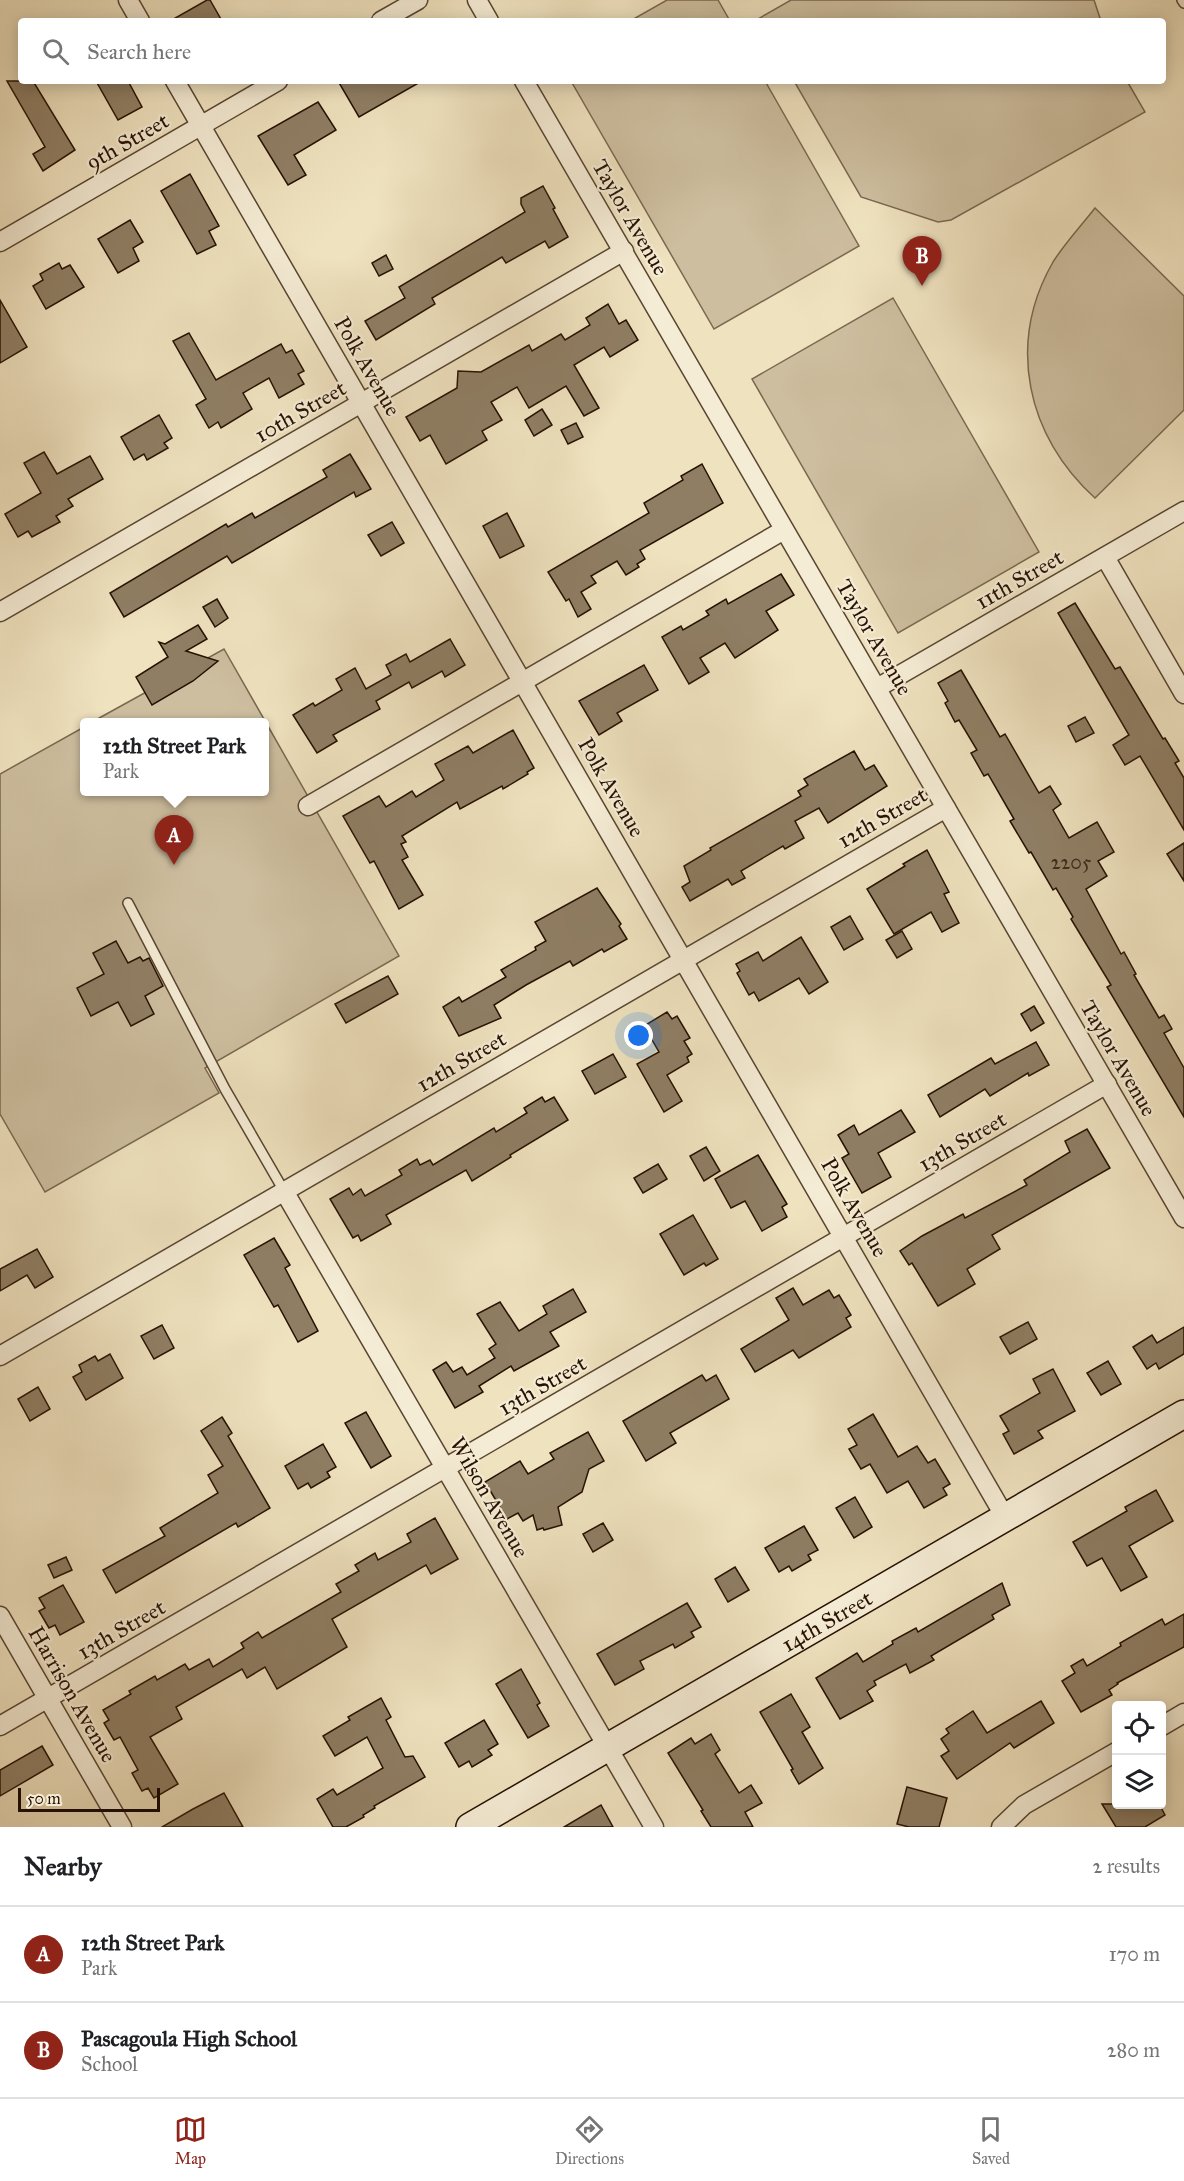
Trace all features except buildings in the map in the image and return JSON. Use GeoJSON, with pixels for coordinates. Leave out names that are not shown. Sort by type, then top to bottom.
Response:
{"type":"FeatureCollection","features":[{"type":"Feature","properties":{"kind":"street"},"geometry":{"type":"LineString","coordinates":[[128,0],[138,18]]}},
{"type":"Feature","properties":{"kind":"street"},"geometry":{"type":"LineString","coordinates":[[386,18],[417,0]]}},
{"type":"Feature","properties":{"kind":"street"},"geometry":{"type":"LineString","coordinates":[[477,0],[487,18]]}},
{"type":"Feature","properties":{"kind":"street","name":"Polk Avenue"},"geometry":{"type":"LineString","coordinates":[[177,84],[1005,1517]]}},
{"type":"Feature","properties":{"kind":"street","name":"9th Street"},"geometry":{"type":"LineString","coordinates":[[0,242],[273,84]]}},
{"type":"Feature","properties":{"kind":"street","name":"Taylor Avenue"},"geometry":{"type":"LineString","coordinates":[[526,84],[1184,1218]]}},
{"type":"Feature","properties":{"kind":"street","name":"10th Street"},"geometry":{"type":"LineString","coordinates":[[0,612],[624,251]]}},
{"type":"Feature","properties":{"kind":"street","name":"11th Street"},"geometry":{"type":"LineString","coordinates":[[877,688],[1184,511]]}},
{"type":"Feature","properties":{"kind":"street"},"geometry":{"type":"LineString","coordinates":[[308,806],[784,530]]}},
{"type":"Feature","properties":{"kind":"street"},"geometry":{"type":"LineString","coordinates":[[1104,557],[1184,694]]}},
{"type":"Feature","properties":{"kind":"street","name":"12th Street"},"geometry":{"type":"LineString","coordinates":[[0,1356],[946,808]]}},
{"type":"Feature","properties":{"kind":"street","name":"13th Street"},"geometry":{"type":"LineString","coordinates":[[0,1726],[1107,1084]]}},
{"type":"Feature","properties":{"kind":"street","name":"Wilson Avenue"},"geometry":{"type":"LineString","coordinates":[[284,1191],[654,1827]]}},
{"type":"Feature","properties":{"kind":"street","name":"14th Street"},"geometry":{"type":"LineString","coordinates":[[470,1827],[1184,1414]]}},
{"type":"Feature","properties":{"kind":"street","name":"Harrison Avenue"},"geometry":{"type":"LineString","coordinates":[[0,1616],[122,1827]]}},
{"type":"Feature","properties":{"kind":"street"},"geometry":{"type":"LineString","coordinates":[[1166,1723],[1184,1713]]}},
{"type":"Feature","properties":{"kind":"street"},"geometry":{"type":"LineString","coordinates":[[1001,1827],[1024,1805],[1112,1754]]}},
{"type":"Feature","properties":{"kind":"lane"},"geometry":{"type":"LineString","coordinates":[[128,903],[225,1089],[284,1191]]}},
{"type":"Feature","properties":{"kind":"shaded area"},"geometry":{"type":"Polygon","coordinates":[[[667,0],[718,0],[728,18],[635,18],[667,0]]]}},
{"type":"Feature","properties":{"kind":"shaded area"},"geometry":{"type":"Polygon","coordinates":[[[791,0],[1094,0],[1100,18],[760,18],[791,0]]]}},
{"type":"Feature","properties":{"kind":"shaded area"},"geometry":{"type":"Polygon","coordinates":[[[573,84],[767,84],[859,246],[714,329],[573,84]]]}},
{"type":"Feature","properties":{"kind":"shaded area"},"geometry":{"type":"Polygon","coordinates":[[[796,84],[1129,84],[1145,112],[951,220],[938,222],[861,197],[796,84]]]}},
{"type":"Feature","properties":{"kind":"shaded area"},"geometry":{"type":"Polygon","coordinates":[[[1095,208],[1184,296],[1184,410],[1095,498],[1072,474],[1053,447],[1039,418],[1031,388],[1028,357],[1030,325],[1039,293],[1053,262],[1095,208]]]}},
{"type":"Feature","properties":{"kind":"shaded area"},"geometry":{"type":"Polygon","coordinates":[[[893,298],[1039,552],[898,633],[752,379],[893,298]]]}},
{"type":"Feature","properties":{"kind":"shaded area"},"geometry":{"type":"Polygon","coordinates":[[[224,649],[263,718],[99,718],[224,649]]]}},
{"type":"Feature","properties":{"kind":"shaded area"},"geometry":{"type":"Polygon","coordinates":[[[269,728],[399,956],[205,1068],[219,1093],[45,1192],[0,1114],[0,774],[80,729],[80,796],[269,796],[269,728]]]}},
{"type":"Feature","properties":{"kind":"place","name":"Pascagoula High School"},"geometry":{"type":"Point","coordinates":[922,286]}},
{"type":"Feature","properties":{"kind":"place","name":"12th Street Park"},"geometry":{"type":"Point","coordinates":[174,865]}}]}
